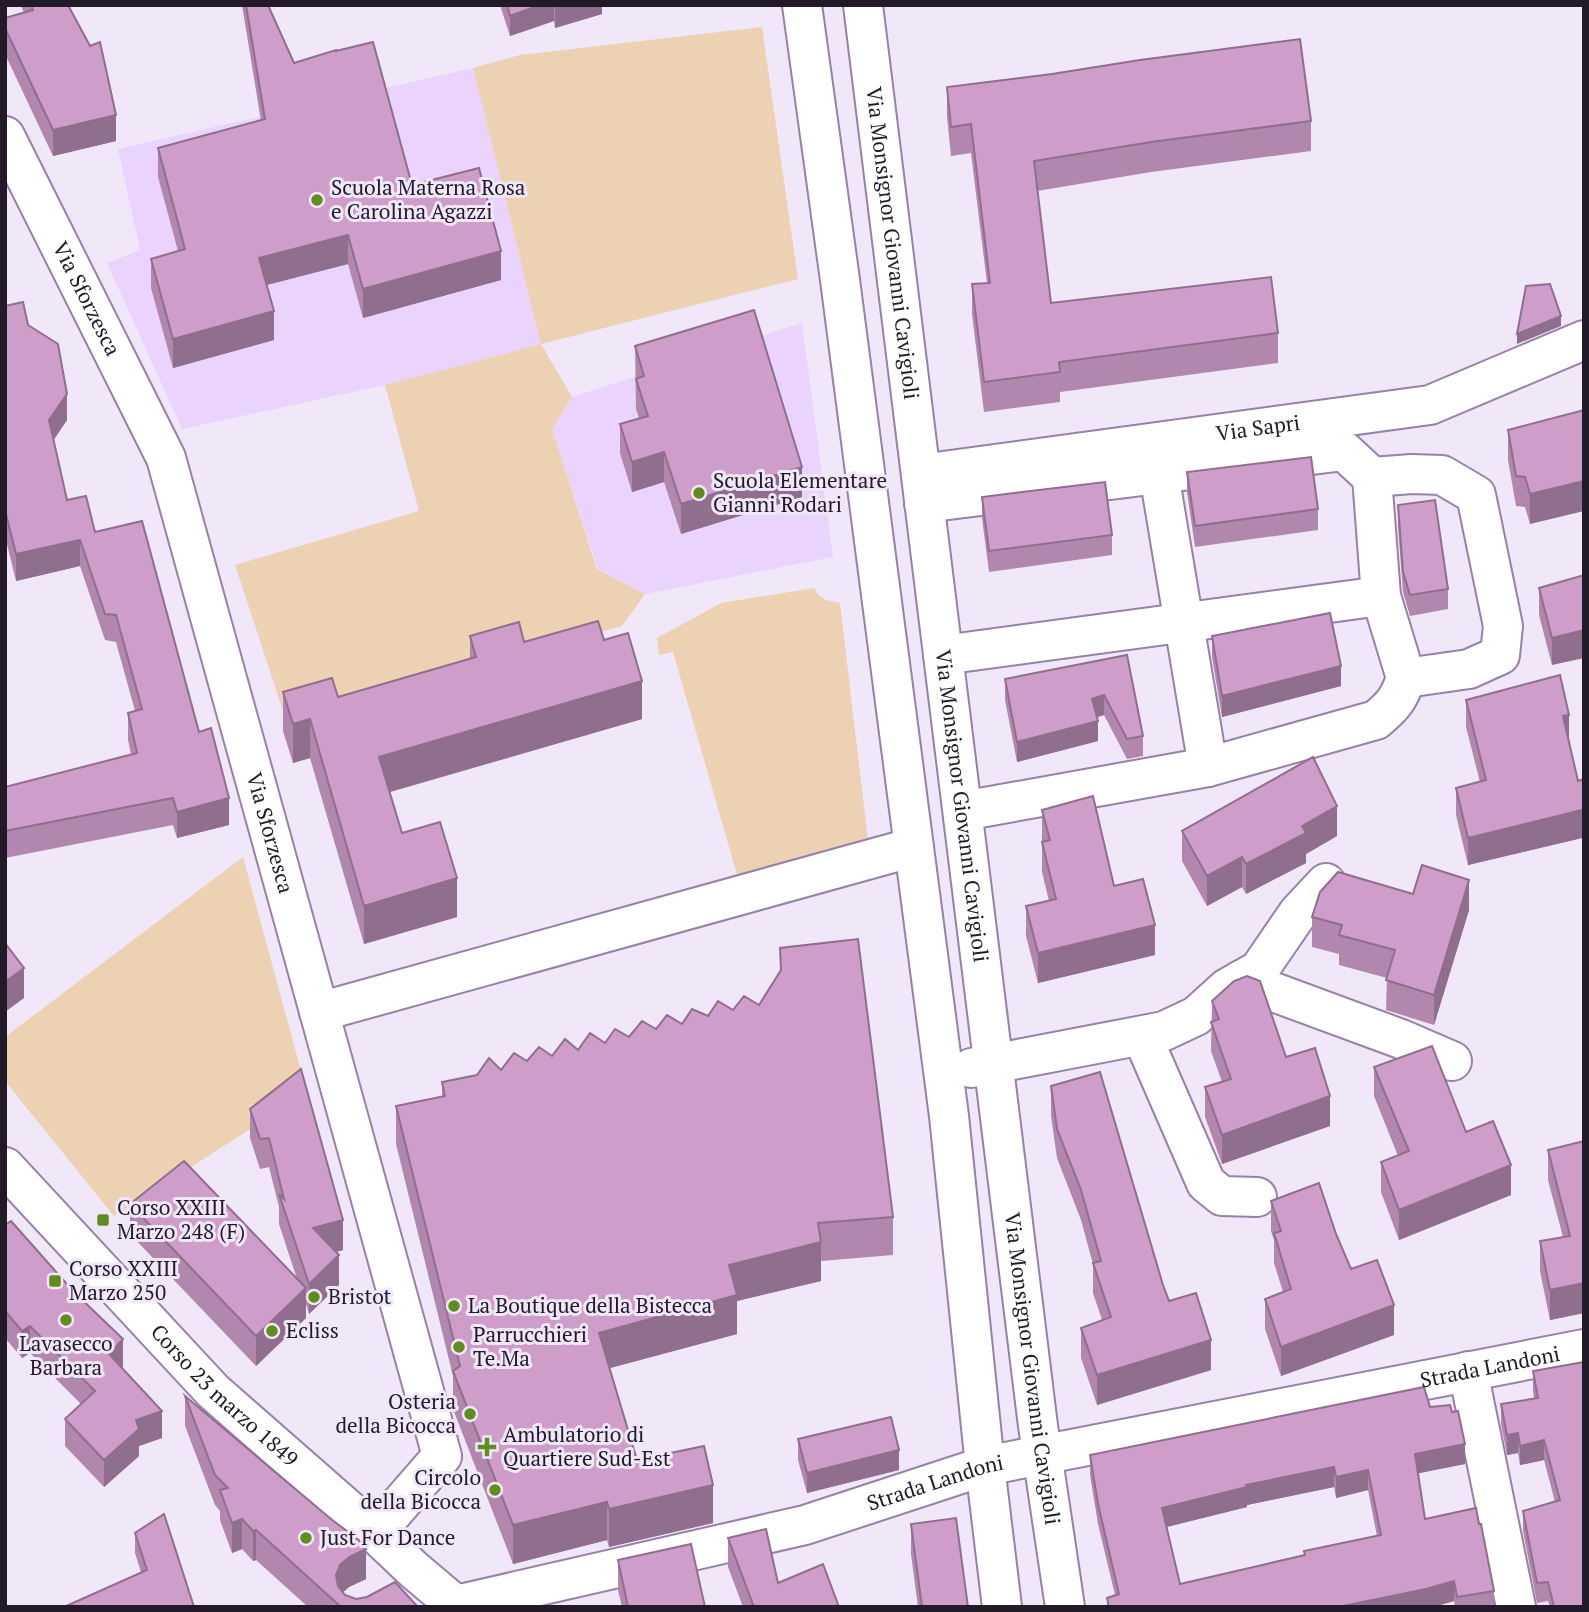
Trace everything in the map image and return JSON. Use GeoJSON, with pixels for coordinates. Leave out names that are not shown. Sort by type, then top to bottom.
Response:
{"type":"FeatureCollection","features":[{"type":"Feature","properties":{"kind":"street"},"geometry":{"type":"LineString","coordinates":[[802,5],[944,1072],[1002,1607]]}},
{"type":"Feature","properties":{"kind":"street","name":"Via Monsignor Giovanni Cavigioli"},"geometry":{"type":"LineString","coordinates":[[863,5],[1042,1455],[1065,1607]]}},
{"type":"Feature","properties":{"kind":"street","name":"Via Sforzesca"},"geometry":{"type":"LineString","coordinates":[[5,136],[166,458],[442,1456],[375,1533]]}},
{"type":"Feature","properties":{"kind":"street","name":"Via Sapri"},"geometry":{"type":"LineString","coordinates":[[923,489],[1430,405],[1584,340]]}},
{"type":"Feature","properties":{"kind":"street"},"geometry":{"type":"LineString","coordinates":[[923,489],[1159,474],[1344,451],[1372,477],[1381,596],[1406,678],[1401,695],[1376,720],[1208,767],[962,811]]}},
{"type":"Feature","properties":{"kind":"street"},"geometry":{"type":"LineString","coordinates":[[1159,474],[1208,767]]}},
{"type":"Feature","properties":{"kind":"street"},"geometry":{"type":"LineString","coordinates":[[1372,477],[1442,475],[1476,495],[1503,626],[1500,654],[1469,669],[1406,678]]}},
{"type":"Feature","properties":{"kind":"street"},"geometry":{"type":"LineString","coordinates":[[943,655],[1381,596]]}},
{"type":"Feature","properties":{"kind":"street"},"geometry":{"type":"LineString","coordinates":[[319,1012],[914,847]]}},
{"type":"Feature","properties":{"kind":"street"},"geometry":{"type":"LineString","coordinates":[[944,1072],[1142,1036],[1164,1031],[1196,1016],[1227,988],[1259,970],[1298,913],[1326,883]]}},
{"type":"Feature","properties":{"kind":"street"},"geometry":{"type":"LineString","coordinates":[[1241,980],[1452,1060]]}},
{"type":"Feature","properties":{"kind":"street"},"geometry":{"type":"LineString","coordinates":[[1142,1036],[1206,1183],[1222,1196],[1257,1197]]}},
{"type":"Feature","properties":{"kind":"street","name":"Corso 23 marzo 1849"},"geometry":{"type":"LineString","coordinates":[[7,1173],[213,1391],[375,1533],[400,1580],[457,1606]]}},
{"type":"Feature","properties":{"kind":"street","name":"Strada Landoni"},"geometry":{"type":"LineString","coordinates":[[457,1606],[805,1525],[985,1466],[1584,1349]]}},
{"type":"Feature","properties":{"kind":"street"},"geometry":{"type":"LineString","coordinates":[[1468,1371],[1516,1607]]}},
{"type":"Feature","properties":{"kind":"shaded area"},"geometry":{"type":"Polygon","coordinates":[[[762,27],[798,279],[541,344],[473,68],[520,55],[762,27]]]}},
{"type":"Feature","properties":{"kind":"shaded area","name":"Scuola Materna Rosa e Carolina Agazzi"},"geometry":{"type":"Polygon","coordinates":[[[473,68],[541,344],[385,385],[182,429],[107,263],[140,250],[118,149],[473,68]]]}},
{"type":"Feature","properties":{"kind":"shaded area","name":"Scuola Elementare Gianni Rodari"},"geometry":{"type":"Polygon","coordinates":[[[802,323],[833,557],[645,594],[598,569],[552,429],[572,397],[802,323]]]}},
{"type":"Feature","properties":{"kind":"shaded area"},"geometry":{"type":"Polygon","coordinates":[[[541,344],[572,397],[552,429],[597,569],[645,594],[622,626],[286,720],[235,565],[419,511],[385,385],[541,344]]]}},
{"type":"Feature","properties":{"kind":"shaded area"},"geometry":{"type":"Polygon","coordinates":[[[814,588],[828,601],[840,603],[869,849],[740,885],[673,652],[659,655],[657,638],[721,603],[814,588]]]}},
{"type":"Feature","properties":{"kind":"shaded area"},"geometry":{"type":"Polygon","coordinates":[[[243,857],[307,1093],[114,1216],[5,1081],[5,1037],[243,857]]]}},
{"type":"Feature","properties":{"kind":"building"},"geometry":{"type":"Polygon","coordinates":[[[31,5],[68,5],[90,46],[100,42],[116,115],[53,130],[5,28],[5,18],[33,10],[31,5]]]}},
{"type":"Feature","properties":{"kind":"building"},"geometry":{"type":"Polygon","coordinates":[[[246,5],[268,5],[294,63],[373,42],[412,185],[479,168],[501,251],[363,289],[348,235],[259,258],[274,311],[173,339],[151,259],[185,249],[158,148],[265,119],[246,5]]]}},
{"type":"Feature","properties":{"kind":"building"},"geometry":{"type":"Polygon","coordinates":[[[507,5],[540,5],[510,16],[507,5]]]}},
{"type":"Feature","properties":{"kind":"building"},"geometry":{"type":"Polygon","coordinates":[[[1300,39],[1311,121],[1034,161],[1051,303],[1271,277],[1278,333],[1059,362],[1060,372],[984,382],[972,284],[990,283],[971,124],[951,127],[947,87],[1300,39]]]}},
{"type":"Feature","properties":{"kind":"building"},"geometry":{"type":"Polygon","coordinates":[[[1550,284],[1561,316],[1517,334],[1526,286],[1550,284]]]}},
{"type":"Feature","properties":{"kind":"building"},"geometry":{"type":"Polygon","coordinates":[[[23,302],[28,325],[58,344],[67,394],[49,420],[67,500],[86,496],[95,532],[142,521],[199,732],[211,728],[229,798],[177,812],[173,798],[5,831],[5,787],[137,753],[128,713],[142,709],[116,615],[105,614],[80,540],[16,554],[5,510],[5,306],[23,302]]]}},
{"type":"Feature","properties":{"kind":"building"},"geometry":{"type":"Polygon","coordinates":[[[754,310],[802,467],[681,504],[664,452],[632,462],[620,424],[648,416],[636,379],[644,376],[635,346],[754,310]]]}},
{"type":"Feature","properties":{"kind":"building"},"geometry":{"type":"Polygon","coordinates":[[[1584,410],[1584,481],[1530,494],[1525,477],[1516,476],[1508,430],[1584,410]]]}},
{"type":"Feature","properties":{"kind":"building"},"geometry":{"type":"Polygon","coordinates":[[[1311,457],[1318,509],[1195,526],[1187,472],[1311,457]]]}},
{"type":"Feature","properties":{"kind":"building"},"geometry":{"type":"Polygon","coordinates":[[[1105,482],[1112,535],[989,551],[982,497],[1105,482]]]}},
{"type":"Feature","properties":{"kind":"building"},"geometry":{"type":"Polygon","coordinates":[[[1435,500],[1448,589],[1410,595],[1403,572],[1398,505],[1435,500]]]}},
{"type":"Feature","properties":{"kind":"building"},"geometry":{"type":"Polygon","coordinates":[[[1584,575],[1584,630],[1552,638],[1539,588],[1584,575]]]}},
{"type":"Feature","properties":{"kind":"building"},"geometry":{"type":"Polygon","coordinates":[[[1330,613],[1341,666],[1222,696],[1212,636],[1330,613]]]}},
{"type":"Feature","properties":{"kind":"building"},"geometry":{"type":"Polygon","coordinates":[[[598,621],[604,640],[628,633],[642,681],[379,757],[402,833],[440,822],[457,878],[364,906],[310,719],[293,724],[283,692],[332,678],[338,697],[476,657],[470,636],[519,622],[524,642],[598,621]]]}},
{"type":"Feature","properties":{"kind":"building"},"geometry":{"type":"Polygon","coordinates":[[[1127,655],[1143,736],[1127,739],[1104,695],[1092,699],[1098,721],[1017,742],[1005,679],[1127,655]]]}},
{"type":"Feature","properties":{"kind":"building"},"geometry":{"type":"Polygon","coordinates":[[[1560,675],[1569,715],[1563,716],[1578,781],[1584,779],[1584,816],[1582,810],[1468,838],[1456,788],[1486,780],[1466,700],[1560,675]]]}},
{"type":"Feature","properties":{"kind":"building"},"geometry":{"type":"Polygon","coordinates":[[[1313,757],[1337,806],[1302,826],[1306,833],[1246,864],[1242,857],[1207,876],[1182,831],[1313,757]]]}},
{"type":"Feature","properties":{"kind":"building"},"geometry":{"type":"Polygon","coordinates":[[[1093,796],[1114,886],[1143,879],[1155,925],[1038,953],[1026,906],[1056,899],[1042,842],[1050,840],[1042,810],[1093,796]]]}},
{"type":"Feature","properties":{"kind":"building"},"geometry":{"type":"Polygon","coordinates":[[[1422,865],[1469,880],[1434,995],[1386,980],[1395,950],[1339,935],[1342,925],[1312,917],[1320,892],[1338,872],[1413,894],[1422,865]]]}},
{"type":"Feature","properties":{"kind":"building"},"geometry":{"type":"Polygon","coordinates":[[[858,939],[893,1217],[818,1223],[821,1242],[729,1265],[737,1295],[599,1333],[637,1460],[704,1446],[713,1485],[609,1509],[607,1502],[513,1525],[453,1371],[460,1366],[396,1106],[445,1096],[442,1082],[477,1075],[489,1058],[501,1070],[514,1053],[527,1061],[539,1047],[552,1056],[565,1039],[578,1050],[590,1033],[605,1043],[615,1029],[629,1037],[642,1021],[656,1029],[667,1015],[682,1024],[692,1009],[708,1016],[718,1001],[733,1010],[744,996],[759,1005],[781,970],[780,948],[858,939]]]}},
{"type":"Feature","properties":{"kind":"building"},"geometry":{"type":"Polygon","coordinates":[[[5,943],[24,968],[5,982],[5,943]]]}},
{"type":"Feature","properties":{"kind":"building"},"geometry":{"type":"Polygon","coordinates":[[[1247,976],[1260,981],[1286,1057],[1315,1048],[1330,1096],[1222,1135],[1205,1087],[1231,1079],[1211,1022],[1219,1019],[1212,1001],[1234,981],[1247,976]]]}},
{"type":"Feature","properties":{"kind":"building"},"geometry":{"type":"Polygon","coordinates":[[[1432,1046],[1466,1132],[1493,1121],[1511,1165],[1399,1210],[1381,1162],[1409,1151],[1374,1067],[1432,1046]]]}},
{"type":"Feature","properties":{"kind":"building"},"geometry":{"type":"Polygon","coordinates":[[[301,1069],[343,1220],[313,1228],[339,1255],[309,1284],[279,1194],[284,1199],[269,1138],[260,1139],[250,1109],[301,1069]]]}},
{"type":"Feature","properties":{"kind":"building"},"geometry":{"type":"Polygon","coordinates":[[[1100,1072],[1169,1301],[1196,1293],[1211,1340],[1097,1375],[1081,1328],[1111,1317],[1093,1263],[1101,1261],[1081,1190],[1057,1129],[1051,1086],[1100,1072]]]}},
{"type":"Feature","properties":{"kind":"building"},"geometry":{"type":"Polygon","coordinates":[[[1584,1141],[1584,1283],[1550,1290],[1540,1241],[1570,1236],[1548,1150],[1584,1141]]]}},
{"type":"Feature","properties":{"kind":"building"},"geometry":{"type":"Polygon","coordinates":[[[184,1161],[306,1288],[256,1336],[130,1204],[184,1161]]]}},
{"type":"Feature","properties":{"kind":"building"},"geometry":{"type":"Polygon","coordinates":[[[1319,1183],[1351,1269],[1377,1260],[1394,1305],[1281,1347],[1265,1299],[1291,1289],[1274,1233],[1281,1231],[1271,1201],[1319,1183]]]}},
{"type":"Feature","properties":{"kind":"building"},"geometry":{"type":"Polygon","coordinates":[[[11,1221],[74,1292],[123,1339],[109,1354],[162,1411],[136,1420],[139,1429],[104,1460],[65,1419],[95,1391],[30,1326],[22,1331],[5,1311],[5,1225],[11,1221]]]}},
{"type":"Feature","properties":{"kind":"building"},"geometry":{"type":"Polygon","coordinates":[[[1584,1362],[1584,1607],[1554,1607],[1548,1582],[1537,1583],[1523,1511],[1560,1500],[1544,1440],[1520,1446],[1518,1433],[1507,1435],[1501,1404],[1538,1398],[1533,1371],[1584,1362]]]}},
{"type":"Feature","properties":{"kind":"building"},"geometry":{"type":"Polygon","coordinates":[[[1424,1387],[1430,1407],[1450,1405],[1452,1412],[1458,1411],[1465,1444],[1415,1454],[1425,1519],[1476,1508],[1494,1591],[1457,1597],[1454,1581],[1338,1607],[1109,1607],[1107,1598],[1119,1594],[1098,1504],[1090,1455],[1424,1387]],[[1334,1467],[1246,1485],[1247,1487],[1162,1508],[1180,1584],[1305,1555],[1304,1551],[1381,1535],[1368,1470],[1336,1477],[1334,1467]]]}},
{"type":"Feature","properties":{"kind":"building"},"geometry":{"type":"Polygon","coordinates":[[[185,1396],[364,1544],[366,1549],[349,1557],[340,1565],[336,1575],[338,1586],[345,1595],[356,1599],[367,1597],[395,1582],[418,1607],[341,1607],[242,1519],[232,1523],[220,1490],[228,1488],[215,1475],[185,1396]]]}},
{"type":"Feature","properties":{"kind":"building"},"geometry":{"type":"Polygon","coordinates":[[[891,1417],[899,1450],[807,1473],[798,1439],[891,1417]]]}},
{"type":"Feature","properties":{"kind":"building"},"geometry":{"type":"Polygon","coordinates":[[[164,1514],[194,1607],[64,1607],[147,1570],[135,1533],[164,1514]]]}},
{"type":"Feature","properties":{"kind":"building"},"geometry":{"type":"Polygon","coordinates":[[[956,1518],[968,1607],[922,1607],[911,1524],[956,1518]]]}},
{"type":"Feature","properties":{"kind":"building"},"geometry":{"type":"Polygon","coordinates":[[[766,1529],[778,1583],[823,1564],[839,1607],[754,1607],[728,1538],[766,1529]]]}},
{"type":"Feature","properties":{"kind":"building"},"geometry":{"type":"Polygon","coordinates":[[[691,1544],[705,1607],[628,1607],[618,1560],[691,1544]]]}},
{"type":"Feature","properties":{"kind":"place","name":"Scuola Materna Rosa e Carolina Agazzi"},"geometry":{"type":"Point","coordinates":[317,200]}},
{"type":"Feature","properties":{"kind":"place","name":"Scuola Elementare Gianni Rodari"},"geometry":{"type":"Point","coordinates":[699,493]}},
{"type":"Feature","properties":{"kind":"place","name":"Corso XXIII Marzo 248 (F)"},"geometry":{"type":"Point","coordinates":[103,1220]}},
{"type":"Feature","properties":{"kind":"place","name":"Corso XXIII Marzo 250"},"geometry":{"type":"Point","coordinates":[55,1281]}},
{"type":"Feature","properties":{"kind":"place","name":"Bristot"},"geometry":{"type":"Point","coordinates":[314,1297]}},
{"type":"Feature","properties":{"kind":"place","name":"La Boutique della Bistecca"},"geometry":{"type":"Point","coordinates":[454,1306]}},
{"type":"Feature","properties":{"kind":"place","name":"Lavasecco Barbara"},"geometry":{"type":"Point","coordinates":[66,1320]}},
{"type":"Feature","properties":{"kind":"place","name":"Ecliss"},"geometry":{"type":"Point","coordinates":[272,1331]}},
{"type":"Feature","properties":{"kind":"place","name":"Parrucchieri Te.Ma"},"geometry":{"type":"Point","coordinates":[459,1347]}},
{"type":"Feature","properties":{"kind":"place","name":"Osteria della Bicocca"},"geometry":{"type":"Point","coordinates":[470,1414]}},
{"type":"Feature","properties":{"kind":"place","name":"Ambulatorio di Quartiere Sud-Est"},"geometry":{"type":"Point","coordinates":[487,1447]}},
{"type":"Feature","properties":{"kind":"place","name":"Circolo della Bicocca"},"geometry":{"type":"Point","coordinates":[495,1490]}},
{"type":"Feature","properties":{"kind":"place","name":"Just For Dance"},"geometry":{"type":"Point","coordinates":[306,1538]}}]}
